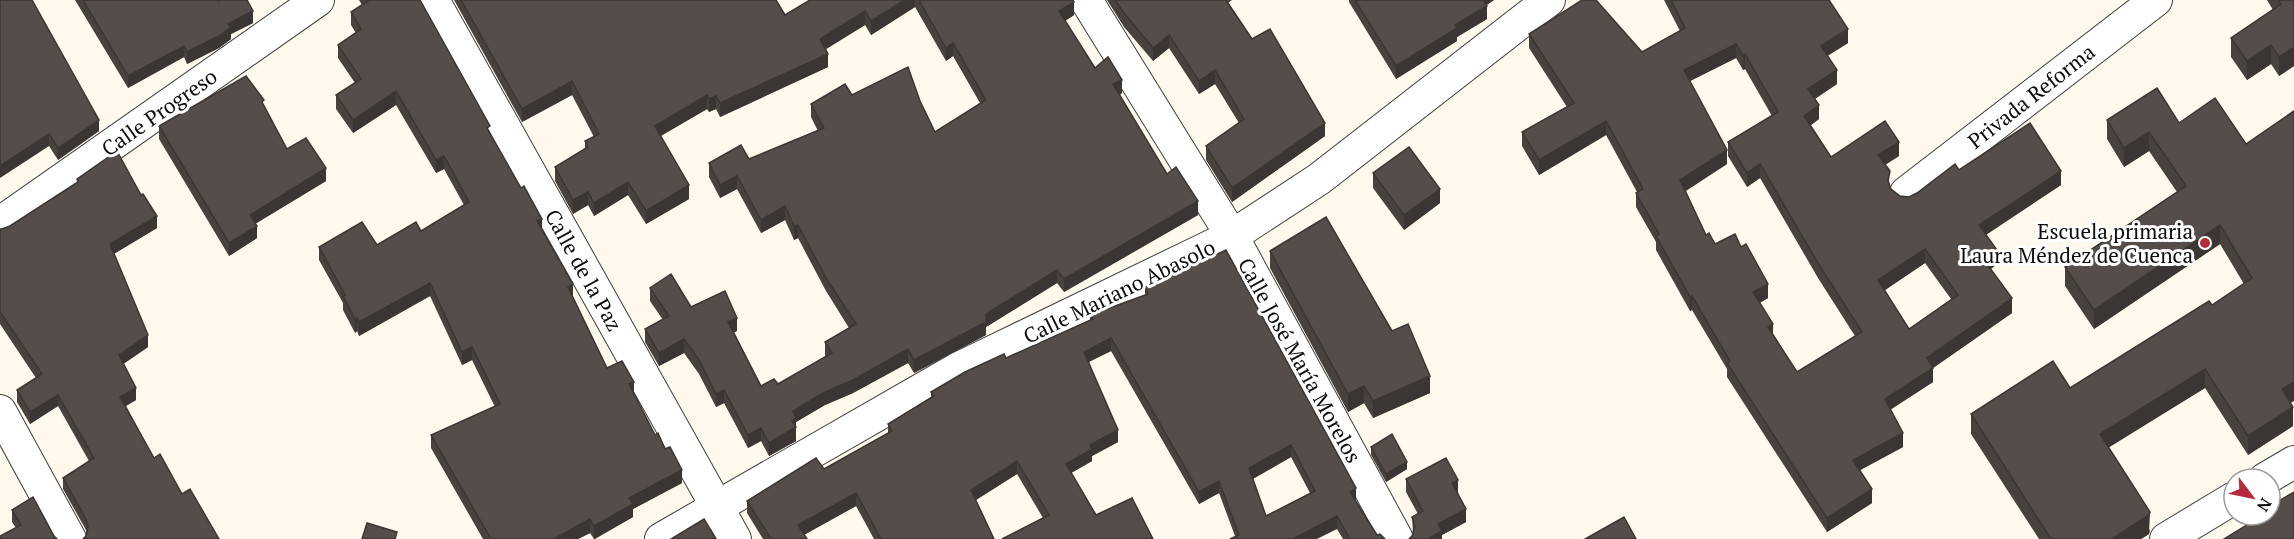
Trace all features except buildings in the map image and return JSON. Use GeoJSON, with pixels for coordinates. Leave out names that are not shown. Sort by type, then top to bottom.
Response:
{"type":"FeatureCollection","features":[{"type":"Feature","properties":{"kind":"street","name":"Calle Progreso"},"geometry":{"type":"LineString","coordinates":[[0,223],[318,0]]}},
{"type":"Feature","properties":{"kind":"street","name":"Calle de la Paz"},"geometry":{"type":"LineString","coordinates":[[433,0],[735,539]]}},
{"type":"Feature","properties":{"kind":"street","name":"Calle José María Morelos"},"geometry":{"type":"LineString","coordinates":[[1086,0],[1232,236],[1397,539]]}},
{"type":"Feature","properties":{"kind":"street","name":"Calle Mariano Abasolo"},"geometry":{"type":"LineString","coordinates":[[660,539],[957,369],[1232,236],[1319,179],[1549,0]]}},
{"type":"Feature","properties":{"kind":"street","name":"Privada Reforma"},"geometry":{"type":"LineString","coordinates":[[1906,193],[2156,0]]}},
{"type":"Feature","properties":{"kind":"street"},"geometry":{"type":"LineString","coordinates":[[0,411],[70,539]]}},
{"type":"Feature","properties":{"kind":"street"},"geometry":{"type":"LineString","coordinates":[[2166,539],[2222,505]]}},
{"type":"Feature","properties":{"kind":"place","name":"Escuela primaria Laura Méndez de Cuenca"},"geometry":{"type":"Point","coordinates":[2205,243]}}]}
